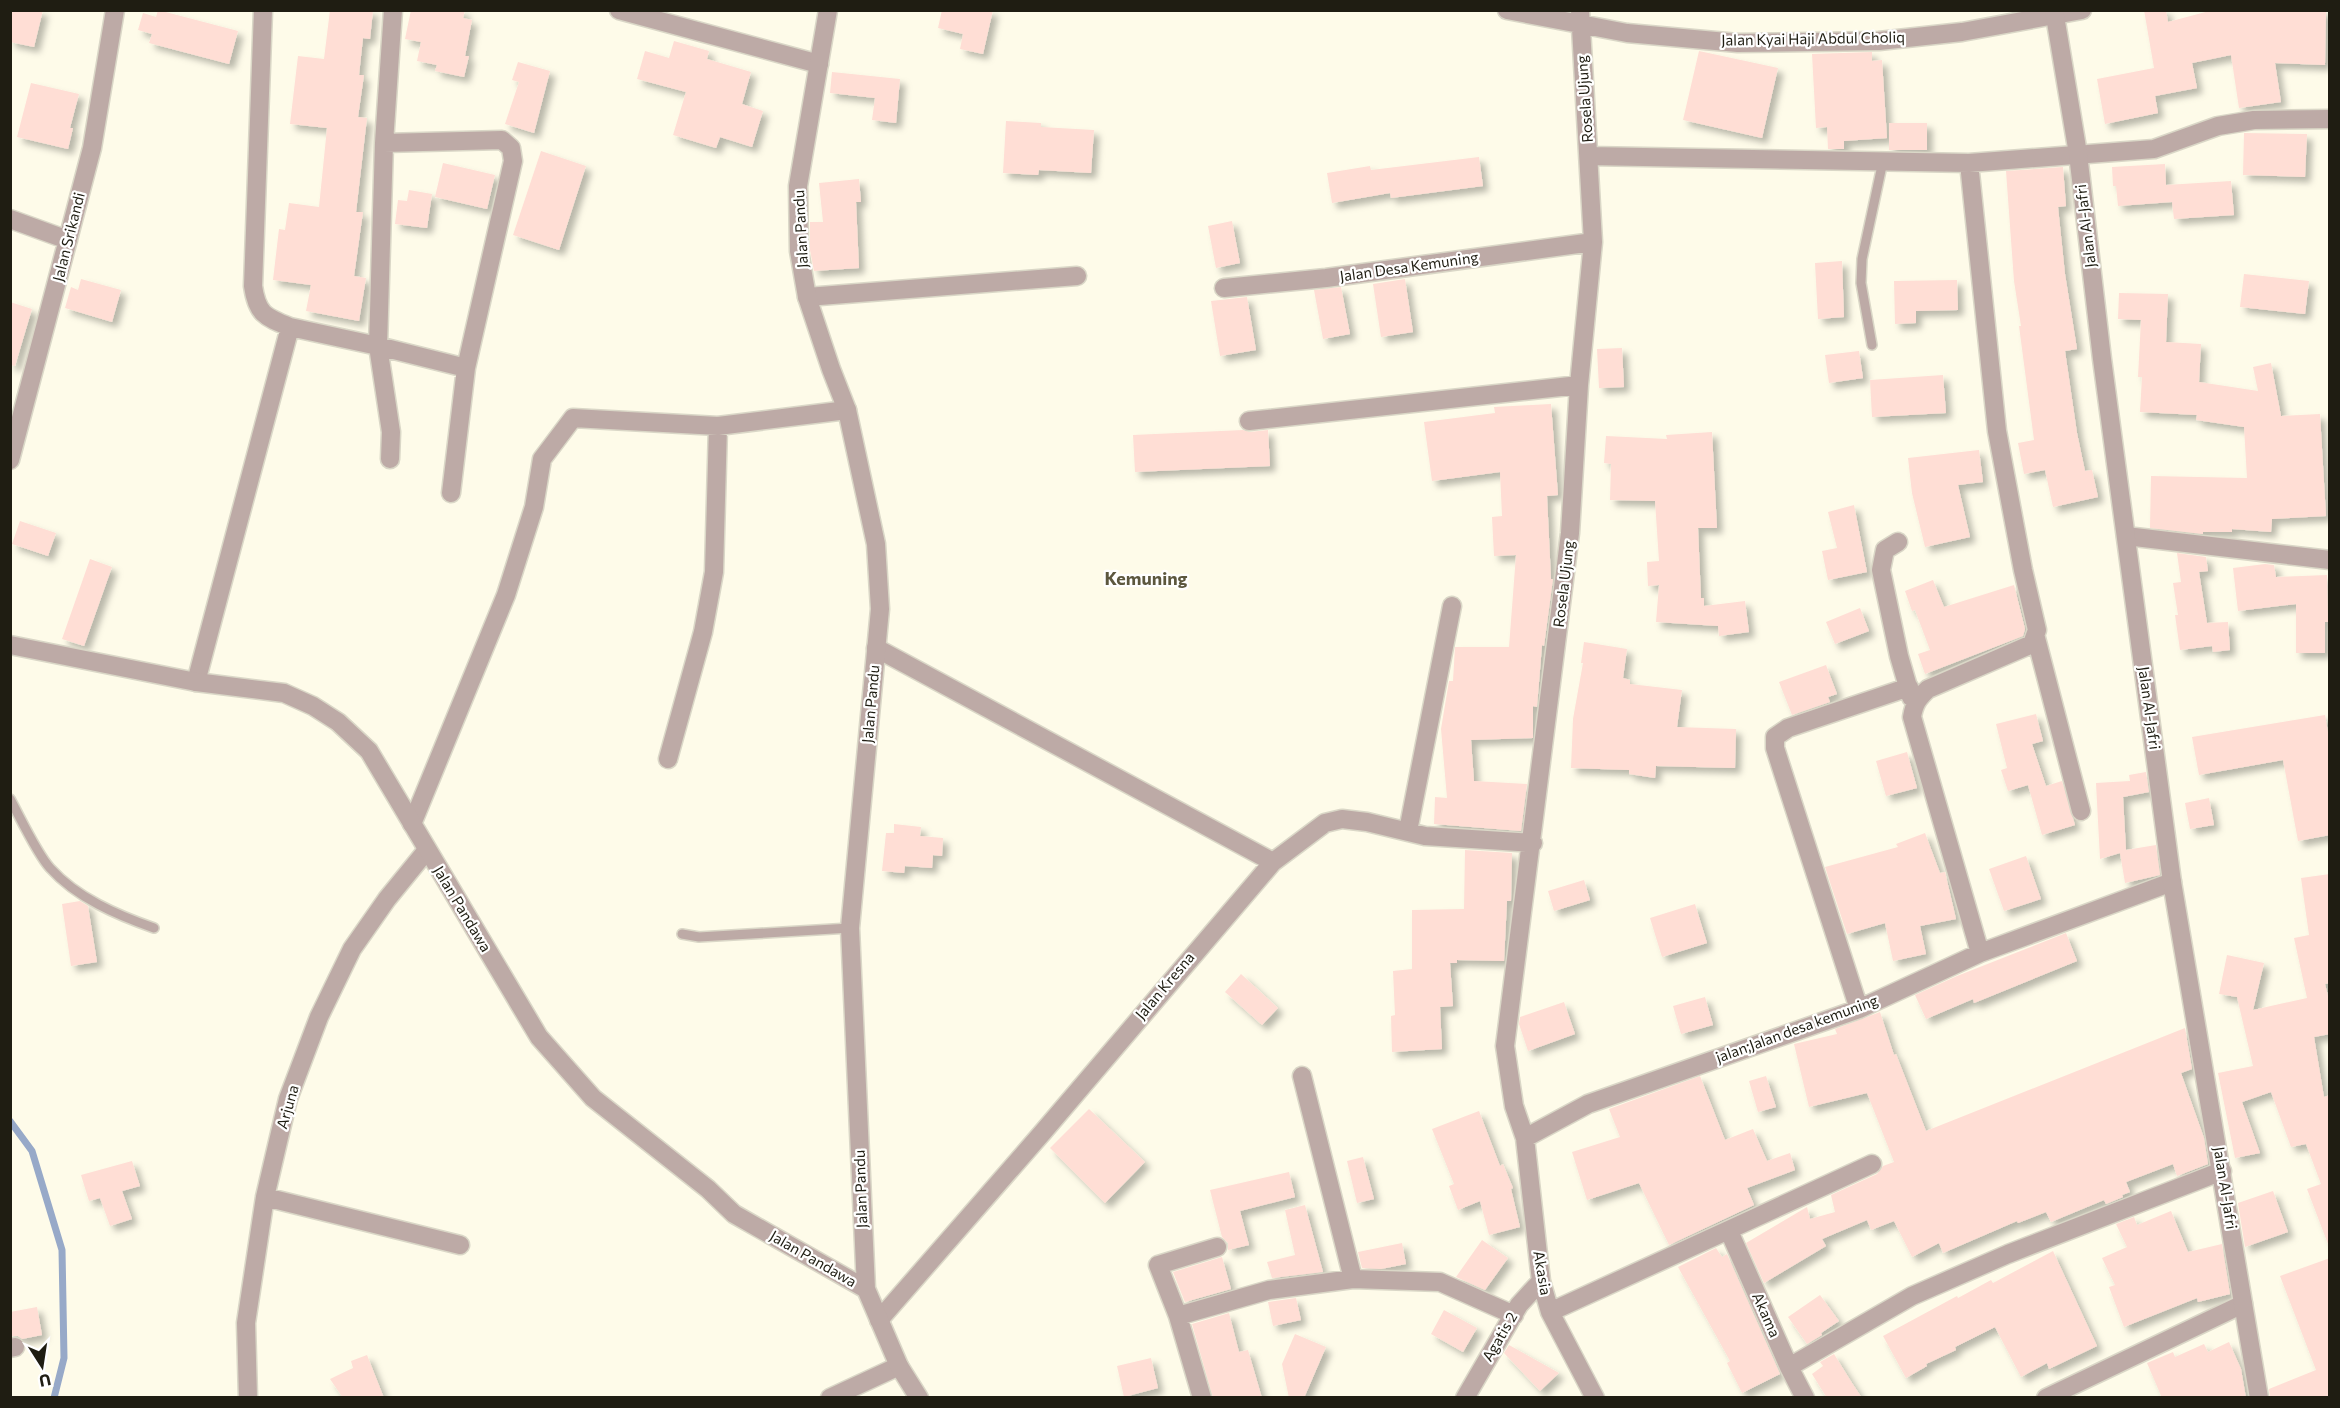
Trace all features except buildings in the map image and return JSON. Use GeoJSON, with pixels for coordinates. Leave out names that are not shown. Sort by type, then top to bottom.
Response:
{"type":"FeatureCollection","features":[{"type":"Feature","properties":{"kind":"street","name":"Jalan Srikandi"},"geometry":{"type":"LineString","coordinates":[[10,460],[15,429],[92,148],[115,10]]}},
{"type":"Feature","properties":{"kind":"street"},"geometry":{"type":"LineString","coordinates":[[263,10],[253,286],[256,303],[261,312],[269,319],[290,327],[466,368]]}},
{"type":"Feature","properties":{"kind":"street"},"geometry":{"type":"LineString","coordinates":[[390,459],[391,432],[378,346],[384,143],[393,10]]}},
{"type":"Feature","properties":{"kind":"street"},"geometry":{"type":"LineString","coordinates":[[618,10],[819,64]]}},
{"type":"Feature","properties":{"kind":"street","name":"Jalan Pandu"},"geometry":{"type":"LineString","coordinates":[[828,10],[798,186],[799,251],[807,297],[831,369],[848,410],[876,544],[880,609],[850,928],[866,1289],[899,1366],[919,1398]]}},
{"type":"Feature","properties":{"kind":"street","name":"Jalan Kyai Haji Abdul Choliq"},"geometry":{"type":"LineString","coordinates":[[1507,10],[1580,18],[1627,33],[1738,43],[1879,41],[1962,32],[2082,10]]}},
{"type":"Feature","properties":{"kind":"street","name":"Jalan Al-Jafri"},"geometry":{"type":"LineString","coordinates":[[2054,14],[2078,154],[2172,882],[2259,1398]]}},
{"type":"Feature","properties":{"kind":"street","name":"Rosela Ujung"},"geometry":{"type":"LineString","coordinates":[[1524,1138],[1514,1106],[1505,1046],[1533,843],[1570,533],[1579,385],[1593,242],[1580,18]]}},
{"type":"Feature","properties":{"kind":"street"},"geometry":{"type":"LineString","coordinates":[[1589,156],[1970,163],[2154,149],[2218,126],[2254,120],[2330,119]]}},
{"type":"Feature","properties":{"kind":"street"},"geometry":{"type":"LineString","coordinates":[[384,143],[502,140],[511,148],[513,162],[466,368],[451,493]]}},
{"type":"Feature","properties":{"kind":"street"},"geometry":{"type":"LineString","coordinates":[[1970,163],[1997,431],[2022,570],[2037,630],[2036,638],[2081,811]]}},
{"type":"Feature","properties":{"kind":"street"},"geometry":{"type":"LineString","coordinates":[[10,219],[68,240]]}},
{"type":"Feature","properties":{"kind":"street","name":"Jalan Desa Kemuning"},"geometry":{"type":"LineString","coordinates":[[1224,288],[1326,278],[1593,242]]}},
{"type":"Feature","properties":{"kind":"street"},"geometry":{"type":"LineString","coordinates":[[807,297],[1077,276]]}},
{"type":"Feature","properties":{"kind":"street"},"geometry":{"type":"LineString","coordinates":[[196,682],[290,327]]}},
{"type":"Feature","properties":{"kind":"street"},"geometry":{"type":"LineString","coordinates":[[1248,421],[1579,385]]}},
{"type":"Feature","properties":{"kind":"street"},"geometry":{"type":"LineString","coordinates":[[412,824],[506,595],[534,507],[542,459],[573,418],[718,426],[848,410]]}},
{"type":"Feature","properties":{"kind":"street"},"geometry":{"type":"LineString","coordinates":[[668,759],[703,632],[714,572],[718,426]]}},
{"type":"Feature","properties":{"kind":"street"},"geometry":{"type":"LineString","coordinates":[[2126,536],[2330,560]]}},
{"type":"Feature","properties":{"kind":"street"},"geometry":{"type":"LineString","coordinates":[[1898,542],[1885,550],[1881,570],[1899,656],[1914,705]]}},
{"type":"Feature","properties":{"kind":"street"},"geometry":{"type":"LineString","coordinates":[[1408,831],[1452,606]]}},
{"type":"Feature","properties":{"kind":"street"},"geometry":{"type":"LineString","coordinates":[[1980,953],[1914,729],[1912,717],[1914,705],[1918,697],[1928,689],[2032,644],[2036,638]]}},
{"type":"Feature","properties":{"kind":"street","name":"Jalan Pandawa"},"geometry":{"type":"LineString","coordinates":[[10,645],[196,682],[284,693],[338,722],[369,751],[539,1037],[593,1098],[708,1189],[734,1214],[866,1289]]}},
{"type":"Feature","properties":{"kind":"street"},"geometry":{"type":"LineString","coordinates":[[876,648],[1273,862]]}},
{"type":"Feature","properties":{"kind":"street"},"geometry":{"type":"LineString","coordinates":[[1859,1009],[1775,748],[1775,737],[1788,728],[1908,687]]}},
{"type":"Feature","properties":{"kind":"street","name":"Jalan Kresna"},"geometry":{"type":"LineString","coordinates":[[879,1320],[1273,862],[1325,823],[1342,819],[1425,836],[1533,843]]}},
{"type":"Feature","properties":{"kind":"street","name":"Arjuna"},"geometry":{"type":"LineString","coordinates":[[248,1398],[246,1323],[265,1197],[288,1099],[319,1017],[352,949],[387,899],[427,850]]}},
{"type":"Feature","properties":{"kind":"street","name":"jalan;Jalan desa kemuning"},"geometry":{"type":"LineString","coordinates":[[1524,1138],[1588,1104],[1859,1009],[1980,953],[2172,882]]}},
{"type":"Feature","properties":{"kind":"street"},"geometry":{"type":"LineString","coordinates":[[1302,1076],[1353,1279]]}},
{"type":"Feature","properties":{"kind":"street","name":"Akasia"},"geometry":{"type":"LineString","coordinates":[[1524,1138],[1541,1281],[1550,1312],[1595,1398]]}},
{"type":"Feature","properties":{"kind":"street"},"geometry":{"type":"LineString","coordinates":[[1550,1312],[1872,1164]]}},
{"type":"Feature","properties":{"kind":"street"},"geometry":{"type":"LineString","coordinates":[[1789,1367],[1912,1296],[2008,1254],[2222,1171]]}},
{"type":"Feature","properties":{"kind":"street"},"geometry":{"type":"LineString","coordinates":[[265,1197],[460,1245]]}},
{"type":"Feature","properties":{"kind":"street","name":"Akama"},"geometry":{"type":"LineString","coordinates":[[1729,1231],[1804,1398]]}},
{"type":"Feature","properties":{"kind":"street"},"geometry":{"type":"LineString","coordinates":[[1202,1398],[1178,1316],[1158,1265],[1217,1247]]}},
{"type":"Feature","properties":{"kind":"street"},"geometry":{"type":"LineString","coordinates":[[1178,1316],[1269,1290],[1353,1279],[1440,1282],[1514,1315]]}},
{"type":"Feature","properties":{"kind":"street","name":"Agatis 2"},"geometry":{"type":"LineString","coordinates":[[1465,1398],[1530,1290],[1541,1281]]}},
{"type":"Feature","properties":{"kind":"street"},"geometry":{"type":"LineString","coordinates":[[2046,1398],[2243,1304]]}},
{"type":"Feature","properties":{"kind":"street"},"geometry":{"type":"LineString","coordinates":[[830,1398],[899,1366]]}},
{"type":"Feature","properties":{"kind":"lane"},"geometry":{"type":"LineString","coordinates":[[1872,345],[1861,283],[1862,259],[1883,161]]}},
{"type":"Feature","properties":{"kind":"lane"},"geometry":{"type":"LineString","coordinates":[[10,799],[49,867],[70,885],[111,913],[154,928]]}},
{"type":"Feature","properties":{"kind":"lane"},"geometry":{"type":"LineString","coordinates":[[682,934],[699,937],[850,928]]}},
{"type":"Feature","properties":{"kind":"waterway"},"geometry":{"type":"LineString","coordinates":[[10,1121],[32,1151],[62,1250],[64,1358],[54,1398]]}},
{"type":"Feature","properties":{"kind":"district","name":"Kemuning"},"geometry":{"type":"Point","coordinates":[1146,579]}}]}
